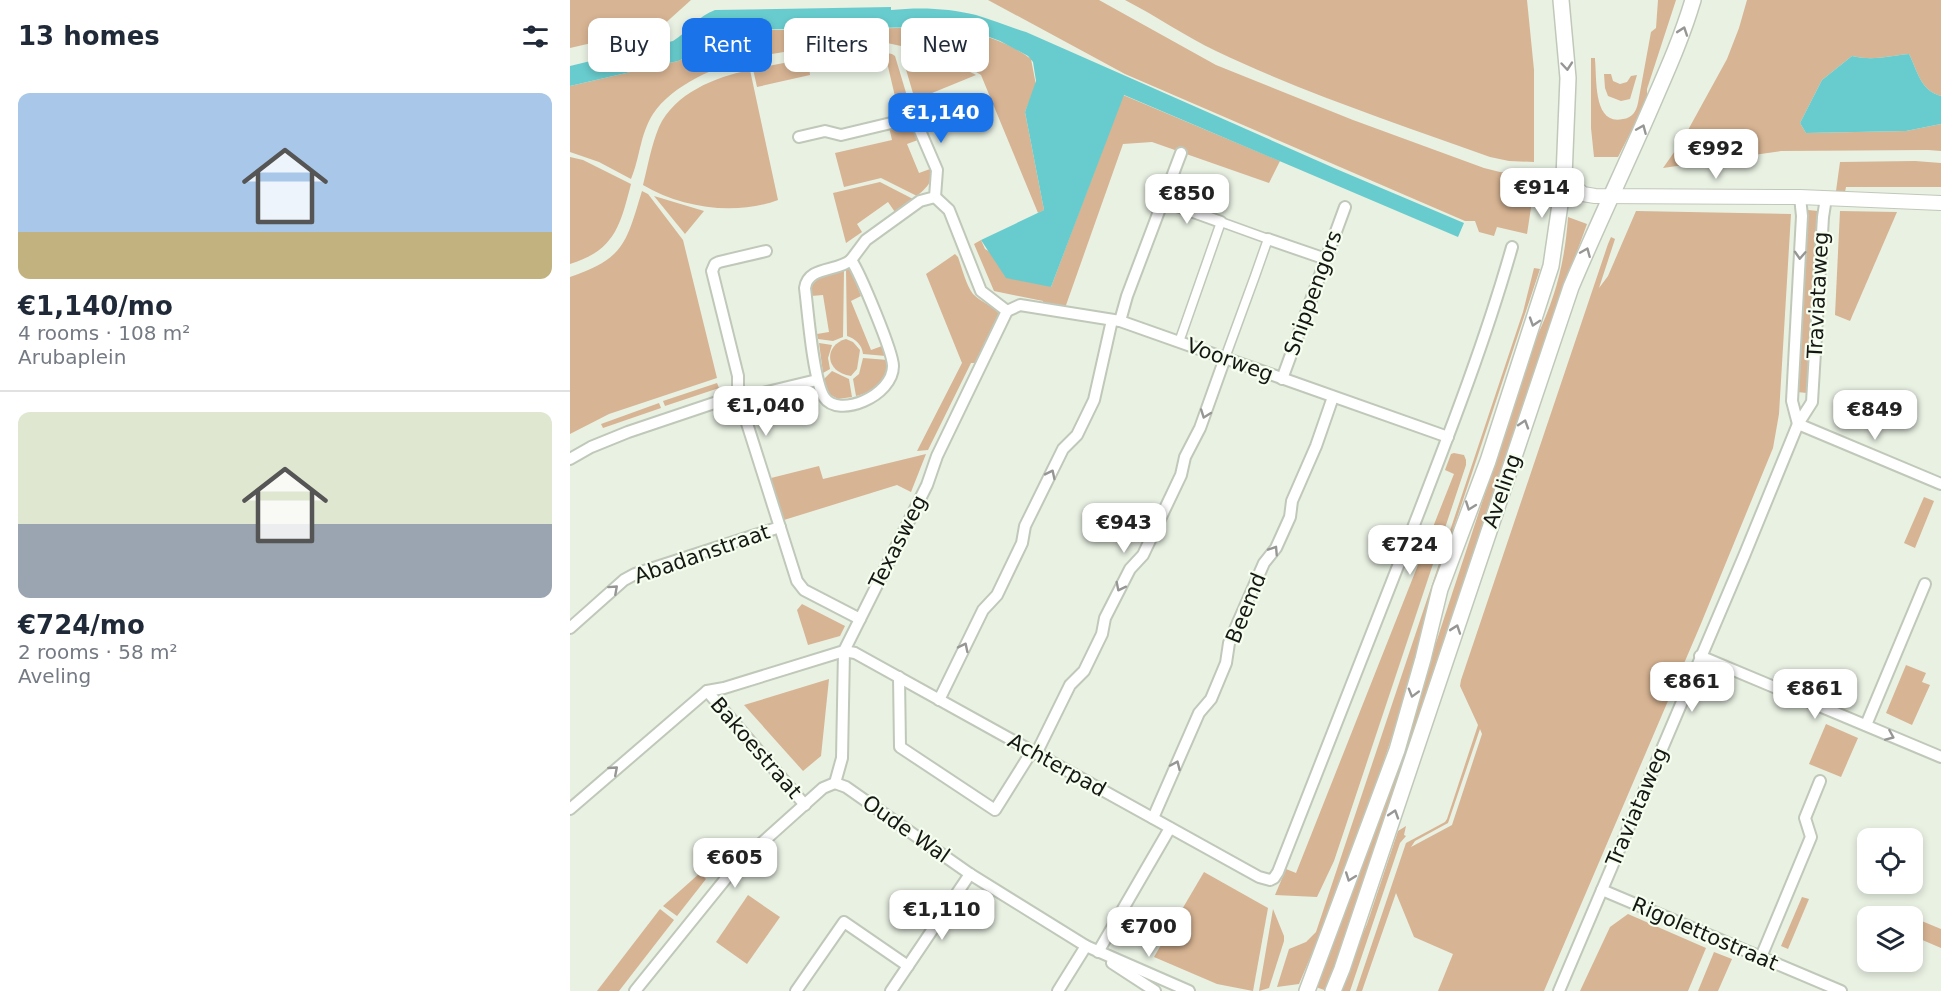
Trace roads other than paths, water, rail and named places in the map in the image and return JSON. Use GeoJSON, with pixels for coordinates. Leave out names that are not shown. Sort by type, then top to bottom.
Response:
{"type":"FeatureCollection","features":[{"type":"Feature","properties":{"kind":"main road","name":"Aveling"},"geometry":{"type":"LineString","coordinates":[[1307,991],[1397,750],[1440,589],[1492,451],[1551,266],[1564,177],[1568,78],[1561,0]]}},
{"type":"Feature","properties":{"kind":"main road","name":"Aveling"},"geometry":{"type":"LineString","coordinates":[[1333,991],[1571,287],[1672,61],[1693,0]]}},
{"type":"Feature","properties":{"kind":"street"},"geometry":{"type":"LineString","coordinates":[[799,137],[825,131],[841,135],[901,120],[911,121],[918,126],[937,170],[935,197]]}},
{"type":"Feature","properties":{"kind":"street"},"geometry":{"type":"LineString","coordinates":[[939,700],[983,610],[997,595],[1022,543],[1025,526],[1064,449],[1077,435],[1094,400],[1116,321],[1181,153]]}},
{"type":"Feature","properties":{"kind":"street"},"geometry":{"type":"LineString","coordinates":[[1564,177],[1583,194],[1610,196],[1800,197],[1941,203]]}},
{"type":"Feature","properties":{"kind":"street"},"geometry":{"type":"LineString","coordinates":[[851,260],[892,358],[892,375],[881,391],[869,399],[842,406],[827,401],[818,380],[806,284],[812,275],[822,270],[845,265],[860,246],[875,234],[920,201],[935,197]]}},
{"type":"Feature","properties":{"kind":"street"},"geometry":{"type":"LineString","coordinates":[[935,197],[949,210],[981,291],[1007,311]]}},
{"type":"Feature","properties":{"kind":"street","name":"Traviataweg"},"geometry":{"type":"LineString","coordinates":[[1798,424],[1792,401],[1802,216],[1800,197]]}},
{"type":"Feature","properties":{"kind":"street","name":"Traviataweg"},"geometry":{"type":"LineString","coordinates":[[1559,991],[1798,424],[1812,402],[1826,198]]}},
{"type":"Feature","properties":{"kind":"street"},"geometry":{"type":"LineString","coordinates":[[1163,201],[1326,259]]}},
{"type":"Feature","properties":{"kind":"street","name":"Snippengors"},"geometry":{"type":"LineString","coordinates":[[1282,379],[1345,207]]}},
{"type":"Feature","properties":{"kind":"street"},"geometry":{"type":"LineString","coordinates":[[1179,342],[1221,222]]}},
{"type":"Feature","properties":{"kind":"street"},"geometry":{"type":"LineString","coordinates":[[899,677],[900,747],[995,810],[1034,752],[1070,685],[1084,671],[1102,634],[1105,618],[1130,569],[1143,555],[1177,485],[1185,457],[1200,428],[1268,238]]}},
{"type":"Feature","properties":{"kind":"street"},"geometry":{"type":"LineString","coordinates":[[1449,437],[1512,247]]}},
{"type":"Feature","properties":{"kind":"street"},"geometry":{"type":"LineString","coordinates":[[766,251],[719,262],[712,271],[738,376],[738,396],[800,587],[860,619]]}},
{"type":"Feature","properties":{"kind":"street","name":"Voorweg"},"geometry":{"type":"LineString","coordinates":[[1007,311],[1020,305],[1116,321],[1449,437]]}},
{"type":"Feature","properties":{"kind":"street","name":"Texasweg"},"geometry":{"type":"LineString","coordinates":[[835,783],[842,759],[844,651],[927,485],[937,456],[1007,311]]}},
{"type":"Feature","properties":{"kind":"street"},"geometry":{"type":"LineString","coordinates":[[570,459],[591,447],[628,432],[738,396],[759,394],[818,380]]}},
{"type":"Feature","properties":{"kind":"street","name":"Beemd"},"geometry":{"type":"LineString","coordinates":[[1153,818],[1199,713],[1210,699],[1226,663],[1229,644],[1264,563],[1276,548],[1290,517],[1292,501],[1316,446],[1333,397]]}},
{"type":"Feature","properties":{"kind":"street"},"geometry":{"type":"LineString","coordinates":[[1798,424],[1941,484]]}},
{"type":"Feature","properties":{"kind":"street","name":"Achterpad"},"geometry":{"type":"LineString","coordinates":[[844,651],[855,653],[1259,877],[1270,880],[1274,878],[1283,861],[1449,437]]}},
{"type":"Feature","properties":{"kind":"street","name":"Abadanstraat"},"geometry":{"type":"LineString","coordinates":[[570,628],[624,580],[635,574],[780,527]]}},
{"type":"Feature","properties":{"kind":"street"},"geometry":{"type":"LineString","coordinates":[[1866,726],[1925,584]]}},
{"type":"Feature","properties":{"kind":"street"},"geometry":{"type":"LineString","coordinates":[[570,809],[707,691],[724,688],[844,651]]}},
{"type":"Feature","properties":{"kind":"street"},"geometry":{"type":"LineString","coordinates":[[1700,656],[1941,758]]}},
{"type":"Feature","properties":{"kind":"street","name":"Bakoestraat"},"geometry":{"type":"LineString","coordinates":[[707,691],[805,805]]}},
{"type":"Feature","properties":{"kind":"street"},"geometry":{"type":"LineString","coordinates":[[1761,957],[1811,837],[1805,818],[1820,781]]}},
{"type":"Feature","properties":{"kind":"street"},"geometry":{"type":"LineString","coordinates":[[636,991],[736,866],[823,788],[835,783]]}},
{"type":"Feature","properties":{"kind":"street","name":"Oude Wal"},"geometry":{"type":"LineString","coordinates":[[835,783],[846,787],[970,874],[1086,946],[1189,991]]}},
{"type":"Feature","properties":{"kind":"street"},"geometry":{"type":"LineString","coordinates":[[1098,952],[1170,828]]}},
{"type":"Feature","properties":{"kind":"street"},"geometry":{"type":"LineString","coordinates":[[891,991],[970,874]]}},
{"type":"Feature","properties":{"kind":"street","name":"Rigolettostraat"},"geometry":{"type":"LineString","coordinates":[[1602,890],[1841,991]]}},
{"type":"Feature","properties":{"kind":"street"},"geometry":{"type":"LineString","coordinates":[[796,991],[844,922],[908,966]]}},
{"type":"Feature","properties":{"kind":"street"},"geometry":{"type":"LineString","coordinates":[[1058,991],[1086,946]]}},
{"type":"Feature","properties":{"kind":"street","name":"Oude Wal"},"geometry":{"type":"LineString","coordinates":[[1098,952],[1155,991]]}},
{"type":"Feature","properties":{"kind":"water"},"geometry":{"type":"Polygon","coordinates":[[[891,7],[891,10],[955,11],[985,18],[901,18],[901,28],[889,28],[889,18],[784,18],[784,29],[772,29],[772,18],[701,18],[715,10],[891,7]]]}},
{"type":"Feature","properties":{"kind":"water"},"geometry":{"type":"Polygon","coordinates":[[[989,19],[1026,32],[1464,223],[1458,237],[1124,95],[1051,287],[1006,278],[981,240],[1044,210],[1025,112],[1036,81],[1033,62],[1028,56],[989,37],[989,19]]]}},
{"type":"Feature","properties":{"kind":"water"},"geometry":{"type":"Polygon","coordinates":[[[682,34],[682,59],[670,63],[670,42],[682,34]]]}},
{"type":"Feature","properties":{"kind":"water"},"geometry":{"type":"Polygon","coordinates":[[[1909,54],[1924,85],[1941,96],[1941,124],[1906,131],[1806,133],[1800,123],[1822,80],[1852,56],[1874,58],[1909,54]]]}},
{"type":"Feature","properties":{"kind":"water"},"geometry":{"type":"Polygon","coordinates":[[[588,62],[588,72],[630,72],[570,86],[570,66],[588,62]]]}}]}
